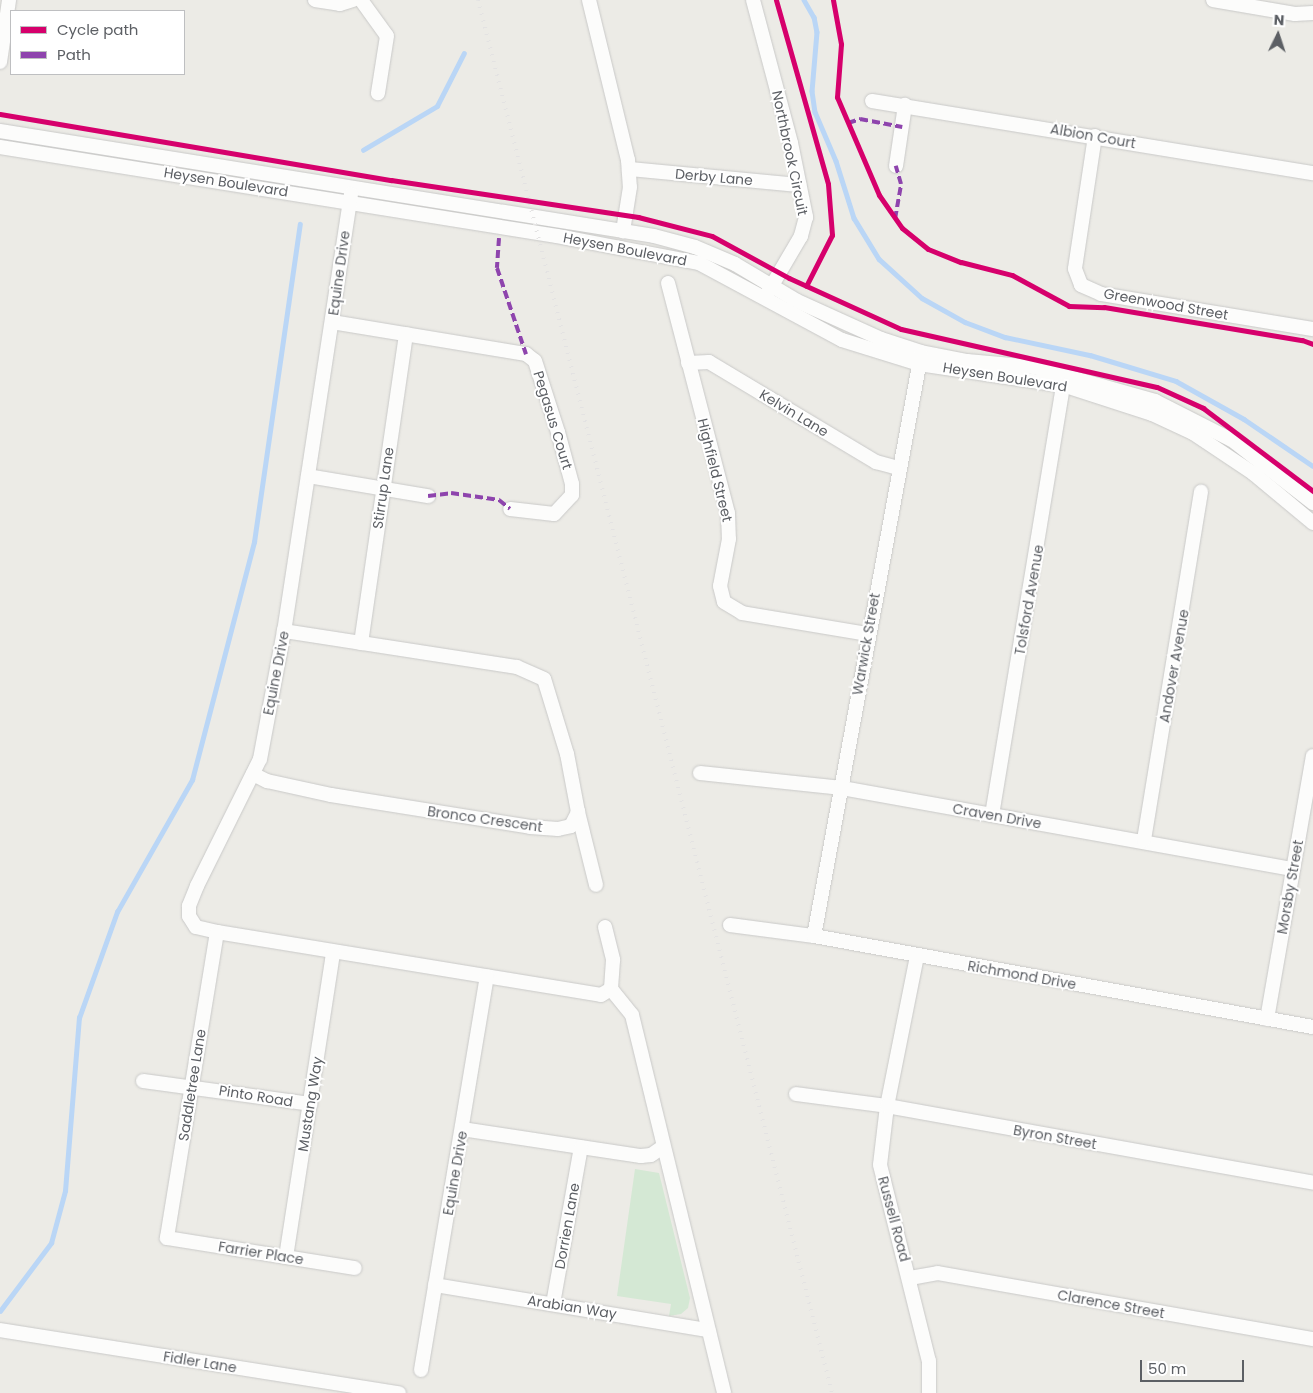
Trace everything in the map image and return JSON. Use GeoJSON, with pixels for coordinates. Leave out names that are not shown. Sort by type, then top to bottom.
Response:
{"type":"FeatureCollection","features":[{"type":"Feature","properties":{"kind":"street"},"geometry":{"type":"LineString","coordinates":[[0,62],[9,0]]}},
{"type":"Feature","properties":{"kind":"street"},"geometry":{"type":"LineString","coordinates":[[315,0],[340,4],[354,0]]}},
{"type":"Feature","properties":{"kind":"street"},"geometry":{"type":"LineString","coordinates":[[361,0],[387,36],[378,93]]}},
{"type":"Feature","properties":{"kind":"street"},"geometry":{"type":"LineString","coordinates":[[589,0],[629,169],[630,187],[623,231]]}},
{"type":"Feature","properties":{"kind":"street","name":"Northbrook Circuit"},"geometry":{"type":"LineString","coordinates":[[753,0],[806,217],[801,236],[763,299]]}},
{"type":"Feature","properties":{"kind":"street"},"geometry":{"type":"LineString","coordinates":[[1213,0],[1295,14],[1313,13]]}},
{"type":"Feature","properties":{"kind":"street","name":"Albion Court"},"geometry":{"type":"LineString","coordinates":[[872,101],[1313,173]]}},
{"type":"Feature","properties":{"kind":"street"},"geometry":{"type":"LineString","coordinates":[[896,166],[905,105]]}},
{"type":"Feature","properties":{"kind":"street","name":"Heysen Boulevard"},"geometry":{"type":"LineString","coordinates":[[0,131],[260,171],[352,189],[623,231],[695,247],[735,264],[771,287],[839,321],[920,358],[1034,367],[1155,401],[1232,440],[1313,504]]}},
{"type":"Feature","properties":{"kind":"street","name":"Greenwood Street"},"geometry":{"type":"LineString","coordinates":[[1095,136],[1075,269],[1081,285],[1101,294],[1313,329]]}},
{"type":"Feature","properties":{"kind":"street","name":"Heysen Boulevard"},"geometry":{"type":"LineString","coordinates":[[0,147],[648,251],[700,263],[763,299],[842,340],[920,358],[1063,385],[1152,414],[1193,433],[1253,473],[1313,523]]}},
{"type":"Feature","properties":{"kind":"street","name":"Derby Lane"},"geometry":{"type":"LineString","coordinates":[[629,169],[799,184]]}},
{"type":"Feature","properties":{"kind":"street","name":"Equine Drive"},"geometry":{"type":"LineString","coordinates":[[352,189],[284,631],[260,759],[189,906],[190,916],[196,927],[216,932],[601,995],[611,989]]}},
{"type":"Feature","properties":{"kind":"street","name":"Highfield Street"},"geometry":{"type":"LineString","coordinates":[[668,283],[728,513],[729,539],[720,586],[724,602],[742,613],[867,634]]}},
{"type":"Feature","properties":{"kind":"street","name":"Pegasus Court"},"geometry":{"type":"LineString","coordinates":[[332,322],[526,354],[535,361],[558,432],[572,495],[554,514],[510,509]]}},
{"type":"Feature","properties":{"kind":"street","name":"Stirrup Lane"},"geometry":{"type":"LineString","coordinates":[[361,642],[406,334]]}},
{"type":"Feature","properties":{"kind":"street","name":"Warwick Street"},"geometry":{"type":"LineString","coordinates":[[814,936],[842,788],[867,634],[920,358]]}},
{"type":"Feature","properties":{"kind":"street","name":"Kelvin Lane"},"geometry":{"type":"LineString","coordinates":[[688,363],[709,362],[876,462],[899,468]]}},
{"type":"Feature","properties":{"kind":"street","name":"Tolsford Avenue"},"geometry":{"type":"LineString","coordinates":[[992,815],[1063,385]]}},
{"type":"Feature","properties":{"kind":"street"},"geometry":{"type":"LineString","coordinates":[[308,476],[428,496]]}},
{"type":"Feature","properties":{"kind":"street","name":"Andover Avenue"},"geometry":{"type":"LineString","coordinates":[[1144,840],[1201,492]]}},
{"type":"Feature","properties":{"kind":"street"},"geometry":{"type":"LineString","coordinates":[[284,631],[517,667],[544,679],[568,754],[578,812],[596,885]]}},
{"type":"Feature","properties":{"kind":"street","name":"Morsby Street"},"geometry":{"type":"LineString","coordinates":[[1267,1019],[1313,756]]}},
{"type":"Feature","properties":{"kind":"street","name":"Craven Drive"},"geometry":{"type":"LineString","coordinates":[[700,773],[842,788],[1144,840],[1293,869]]}},
{"type":"Feature","properties":{"kind":"street","name":"Bronco Crescent"},"geometry":{"type":"LineString","coordinates":[[253,774],[267,781],[331,795],[530,827],[558,830],[572,826],[578,812]]}},
{"type":"Feature","properties":{"kind":"street","name":"Richmond Drive"},"geometry":{"type":"LineString","coordinates":[[730,925],[814,936],[1313,1028]]}},
{"type":"Feature","properties":{"kind":"street"},"geometry":{"type":"LineString","coordinates":[[605,927],[613,960],[611,989],[632,1015],[724,1393]]}},
{"type":"Feature","properties":{"kind":"street","name":"Saddletree Lane"},"geometry":{"type":"LineString","coordinates":[[167,1238],[216,932]]}},
{"type":"Feature","properties":{"kind":"street","name":"Mustang Way"},"geometry":{"type":"LineString","coordinates":[[286,1257],[334,952]]}},
{"type":"Feature","properties":{"kind":"street","name":"Russell Road"},"geometry":{"type":"LineString","coordinates":[[917,956],[887,1106],[880,1165],[910,1278],[929,1361],[929,1393]]}},
{"type":"Feature","properties":{"kind":"street","name":"Equine Drive"},"geometry":{"type":"LineString","coordinates":[[421,1370],[487,976]]}},
{"type":"Feature","properties":{"kind":"street","name":"Pinto Road"},"geometry":{"type":"LineString","coordinates":[[143,1081],[310,1104]]}},
{"type":"Feature","properties":{"kind":"street","name":"Byron Street"},"geometry":{"type":"LineString","coordinates":[[796,1094],[887,1106],[1313,1183]]}},
{"type":"Feature","properties":{"kind":"street"},"geometry":{"type":"LineString","coordinates":[[462,1129],[642,1156],[651,1155],[663,1147]]}},
{"type":"Feature","properties":{"kind":"street","name":"Dorrien Lane"},"geometry":{"type":"LineString","coordinates":[[553,1304],[581,1147]]}},
{"type":"Feature","properties":{"kind":"street","name":"Farrier Place"},"geometry":{"type":"LineString","coordinates":[[167,1238],[355,1268]]}},
{"type":"Feature","properties":{"kind":"street","name":"Clarence Street"},"geometry":{"type":"LineString","coordinates":[[910,1278],[938,1273],[1313,1339]]}},
{"type":"Feature","properties":{"kind":"street","name":"Arabian Way"},"geometry":{"type":"LineString","coordinates":[[436,1285],[708,1330]]}},
{"type":"Feature","properties":{"kind":"street","name":"Fidler Lane"},"geometry":{"type":"LineString","coordinates":[[0,1330],[399,1393]]}},
{"type":"Feature","properties":{"kind":"green space"},"geometry":{"type":"Polygon","coordinates":[[[635,1169],[659,1173],[690,1298],[688,1308],[681,1314],[669,1316],[671,1304],[617,1296],[635,1169]]]}},
{"type":"Feature","properties":{"kind":"waterway"},"geometry":{"type":"LineString","coordinates":[[804,0],[814,17],[817,32],[812,91],[815,112],[836,161],[854,218],[879,259],[922,298],[965,322],[1005,337],[1090,355],[1176,381],[1244,419],[1313,466]]}},
{"type":"Feature","properties":{"kind":"waterway"},"geometry":{"type":"LineString","coordinates":[[363,150],[437,106],[464,53]]}},
{"type":"Feature","properties":{"kind":"waterway"},"geometry":{"type":"LineString","coordinates":[[0,1311],[51,1243],[65,1191],[79,1018],[117,912],[192,780],[254,542],[300,224]]}},
{"type":"Feature","properties":{"kind":"railway"},"geometry":{"type":"LineString","coordinates":[[478,0],[832,1393]]}},
{"type":"Feature","properties":{"kind":"marked path"},"geometry":{"type":"LineString","coordinates":[[848,123],[860,119],[902,127]]}},
{"type":"Feature","properties":{"kind":"marked path"},"geometry":{"type":"LineString","coordinates":[[895,219],[901,184],[896,166]]}},
{"type":"Feature","properties":{"kind":"marked path"},"geometry":{"type":"LineString","coordinates":[[499,238],[497,268],[526,354]]}},
{"type":"Feature","properties":{"kind":"marked path"},"geometry":{"type":"LineString","coordinates":[[428,496],[451,493],[499,500],[510,509]]}},
{"type":"Feature","properties":{"kind":"cycle path"},"geometry":{"type":"LineString","coordinates":[[776,0],[828,184],[832,235],[806,286]]}},
{"type":"Feature","properties":{"kind":"cycle path"},"geometry":{"type":"LineString","coordinates":[[833,0],[841,44],[837,97],[879,195],[902,228],[928,249],[961,262],[1012,275],[1069,306],[1104,307],[1302,340],[1313,344]]}},
{"type":"Feature","properties":{"kind":"cycle path"},"geometry":{"type":"LineString","coordinates":[[0,114],[391,180],[638,217],[712,236],[789,278],[901,329],[1157,387],[1203,408],[1313,491]]}}]}
